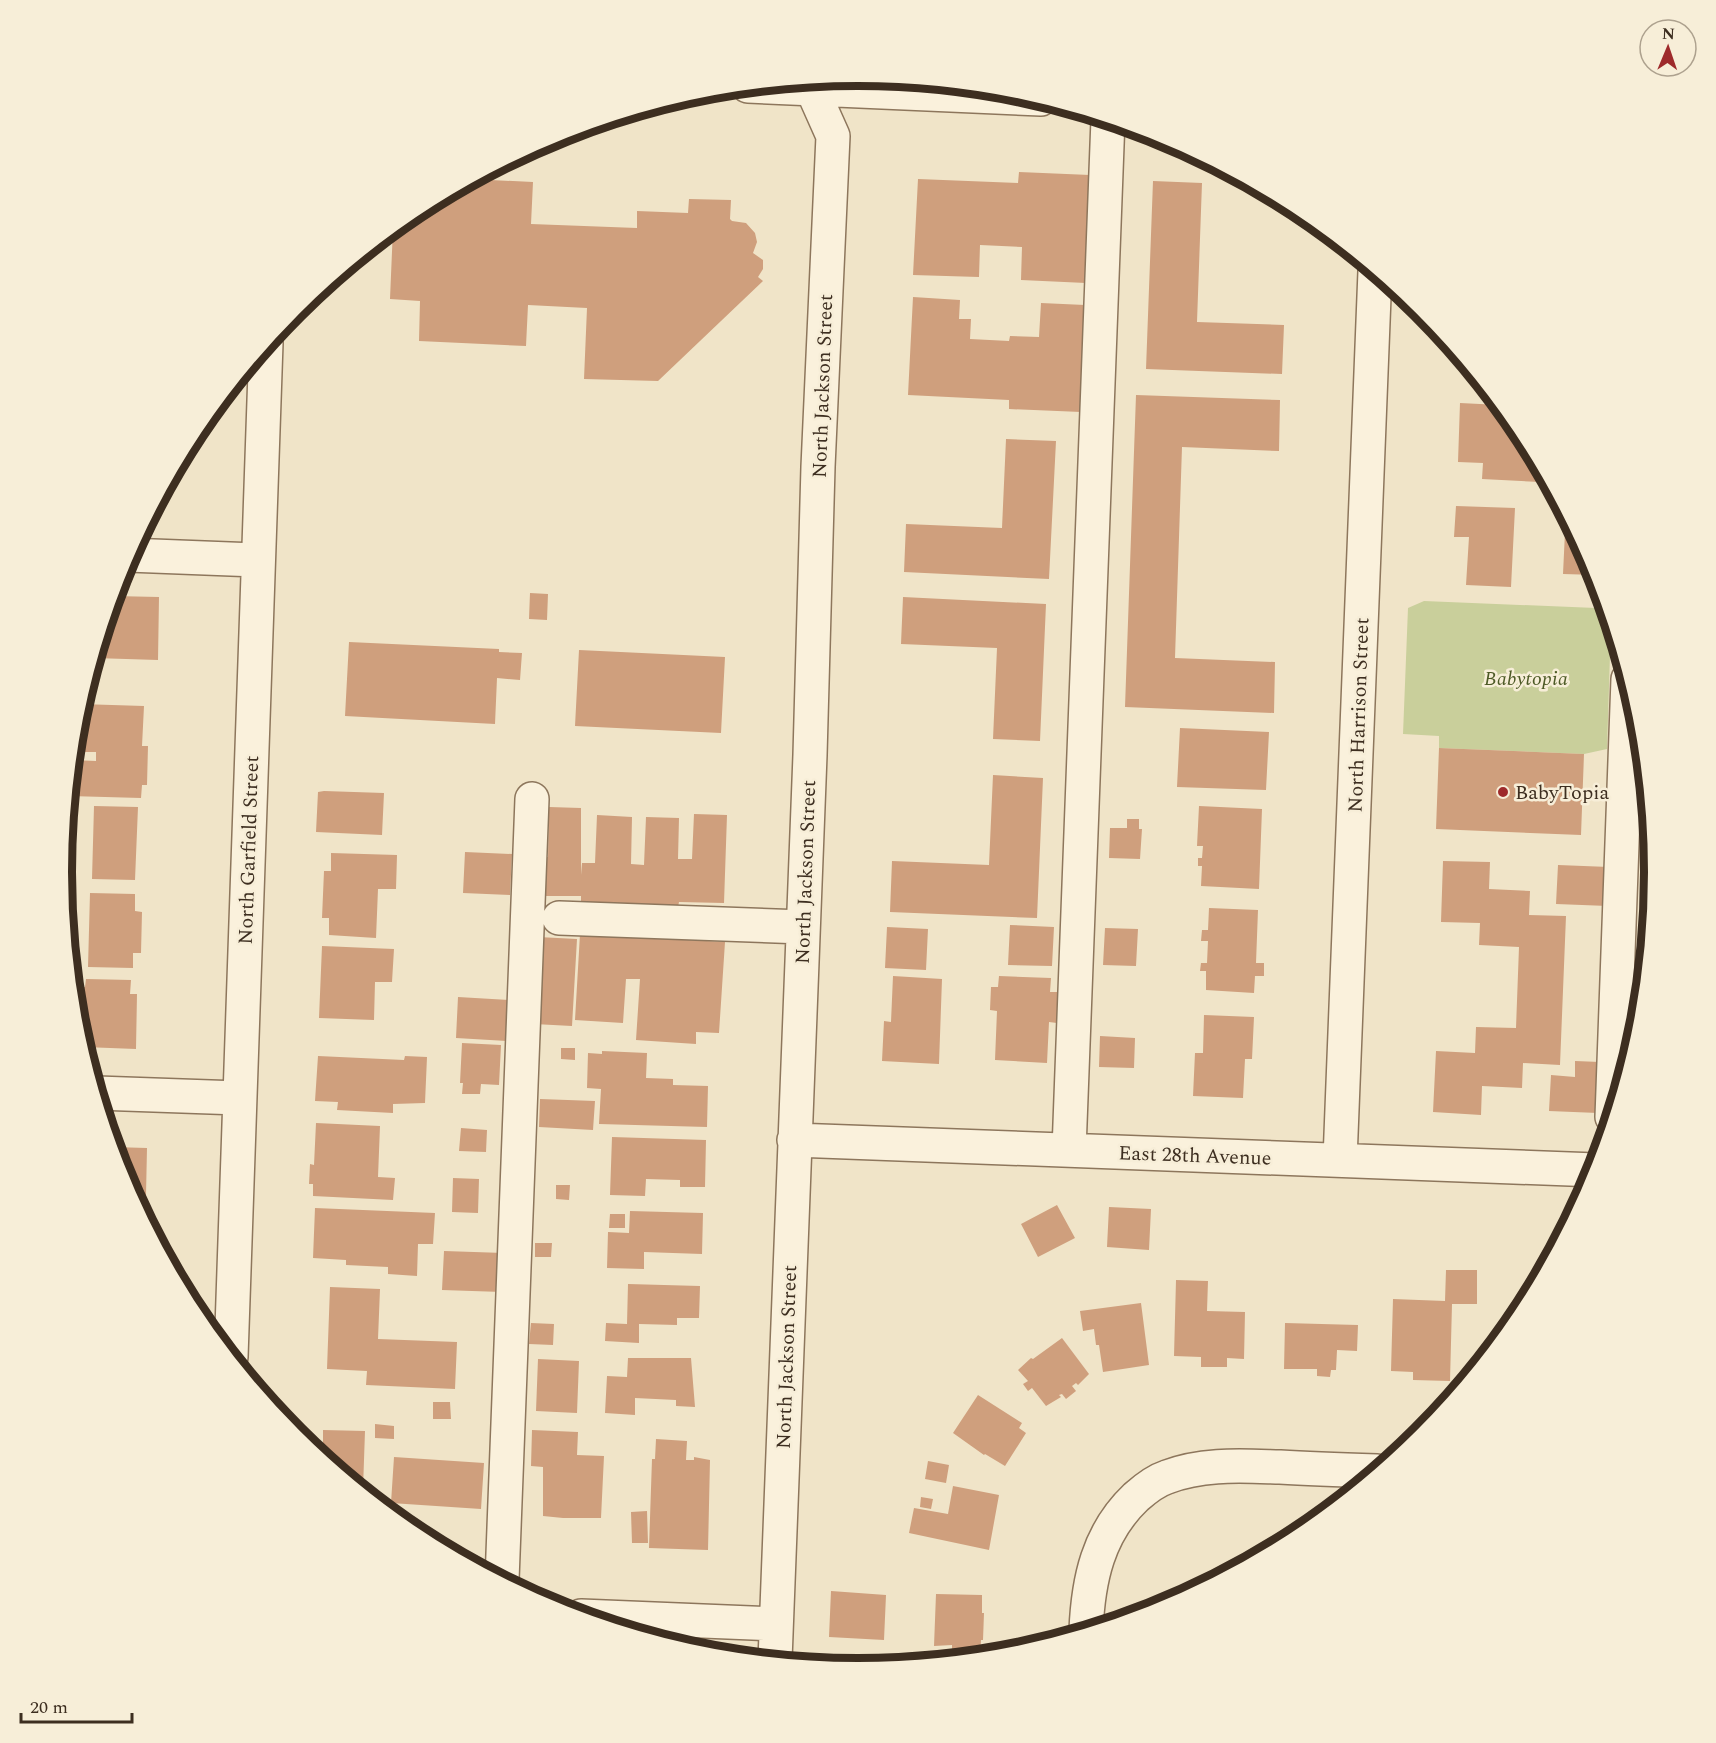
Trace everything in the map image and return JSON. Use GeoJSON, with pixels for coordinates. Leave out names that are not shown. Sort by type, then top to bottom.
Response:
{"type":"FeatureCollection","features":[{"type":"Feature","properties":{"kind":"street"},"geometry":{"type":"LineString","coordinates":[[845,86],[977,95]]}},
{"type":"Feature","properties":{"kind":"street","name":"North Jackson Street"},"geometry":{"type":"LineString","coordinates":[[775,1653],[819,455],[833,136],[811,87]]}},
{"type":"Feature","properties":{"kind":"street"},"geometry":{"type":"LineString","coordinates":[[1069,1150],[1108,126]]}},
{"type":"Feature","properties":{"kind":"street","name":"North Harrison Street"},"geometry":{"type":"LineString","coordinates":[[1340,1160],[1375,280]]}},
{"type":"Feature","properties":{"kind":"street","name":"North Garfield Street"},"geometry":{"type":"LineString","coordinates":[[231,1346],[266,355]]}},
{"type":"Feature","properties":{"kind":"street"},"geometry":{"type":"LineString","coordinates":[[139,555],[258,560]]}},
{"type":"Feature","properties":{"kind":"street"},"geometry":{"type":"LineString","coordinates":[[1613,1088],[1627,709]]}},
{"type":"Feature","properties":{"kind":"street"},"geometry":{"type":"LineString","coordinates":[[502,1572],[532,799]]}},
{"type":"Feature","properties":{"kind":"street"},"geometry":{"type":"LineString","coordinates":[[559,918],[803,927]]}},
{"type":"Feature","properties":{"kind":"street"},"geometry":{"type":"LineString","coordinates":[[105,1093],[239,1098]]}},
{"type":"Feature","properties":{"kind":"street","name":"East 28th Avenue"},"geometry":{"type":"LineString","coordinates":[[794,1140],[1585,1170]]}},
{"type":"Feature","properties":{"kind":"street"},"geometry":{"type":"LineString","coordinates":[[1086,1623],[1093,1571],[1102,1544],[1126,1507],[1145,1489],[1166,1477],[1198,1469],[1235,1466],[1366,1471]]}},
{"type":"Feature","properties":{"kind":"street"},"geometry":{"type":"LineString","coordinates":[[609,1617],[776,1624]]}},
{"type":"Feature","properties":{"kind":"green space","name":"Babytopia"},"geometry":{"type":"Polygon","coordinates":[[[1424,601],[1596,608],[1610,646],[1607,749],[1584,754],[1439,748],[1439,736],[1403,734],[1408,608],[1424,601]]]}},
{"type":"Feature","properties":{"kind":"building"},"geometry":{"type":"Polygon","coordinates":[[[1019,172],[1090,175],[1086,283],[1021,280],[1022,247],[980,245],[979,277],[913,275],[918,179],[1018,183],[1019,172]]]}},
{"type":"Feature","properties":{"kind":"building"},"geometry":{"type":"Polygon","coordinates":[[[486,180],[533,182],[531,224],[637,228],[637,211],[688,213],[689,199],[731,200],[730,219],[746,223],[755,233],[757,242],[753,253],[763,260],[763,269],[758,277],[763,281],[658,381],[584,379],[587,308],[528,305],[526,346],[419,341],[420,301],[390,299],[393,239],[419,220],[423,220],[423,217],[486,180]]]}},
{"type":"Feature","properties":{"kind":"building"},"geometry":{"type":"Polygon","coordinates":[[[1153,181],[1202,183],[1197,322],[1284,325],[1282,374],[1146,369],[1153,181]]]}},
{"type":"Feature","properties":{"kind":"building"},"geometry":{"type":"Polygon","coordinates":[[[913,297],[960,300],[959,319],[971,319],[970,339],[1009,341],[1010,336],[1039,337],[1041,303],[1085,305],[1081,412],[1009,409],[1009,400],[908,395],[913,297]]]}},
{"type":"Feature","properties":{"kind":"building"},"geometry":{"type":"Polygon","coordinates":[[[1136,395],[1280,400],[1279,451],[1182,447],[1175,658],[1275,662],[1274,713],[1125,707],[1136,395]]]}},
{"type":"Feature","properties":{"kind":"building"},"geometry":{"type":"Polygon","coordinates":[[[1460,403],[1490,405],[1512,435],[1540,482],[1482,479],[1483,463],[1458,462],[1460,403]]]}},
{"type":"Feature","properties":{"kind":"building"},"geometry":{"type":"Polygon","coordinates":[[[1006,439],[1056,441],[1049,579],[904,572],[906,524],[1002,528],[1006,439]]]}},
{"type":"Feature","properties":{"kind":"building"},"geometry":{"type":"Polygon","coordinates":[[[1456,506],[1515,508],[1511,587],[1466,585],[1469,537],[1454,537],[1456,506]]]}},
{"type":"Feature","properties":{"kind":"building"},"geometry":{"type":"Polygon","coordinates":[[[1565,532],[1567,532],[1585,575],[1563,574],[1565,532]]]}},
{"type":"Feature","properties":{"kind":"building"},"geometry":{"type":"Polygon","coordinates":[[[530,593],[548,594],[547,620],[529,619],[530,593]]]}},
{"type":"Feature","properties":{"kind":"building"},"geometry":{"type":"Polygon","coordinates":[[[123,596],[159,597],[158,660],[102,658],[123,596]]]}},
{"type":"Feature","properties":{"kind":"building"},"geometry":{"type":"Polygon","coordinates":[[[903,597],[1046,604],[1040,741],[993,739],[997,648],[901,644],[903,597]]]}},
{"type":"Feature","properties":{"kind":"building"},"geometry":{"type":"Polygon","coordinates":[[[349,642],[499,649],[499,652],[522,653],[520,680],[497,678],[495,724],[345,716],[349,642]]]}},
{"type":"Feature","properties":{"kind":"building"},"geometry":{"type":"Polygon","coordinates":[[[579,650],[725,657],[721,733],[575,726],[579,650]]]}},
{"type":"Feature","properties":{"kind":"building"},"geometry":{"type":"Polygon","coordinates":[[[90,704],[144,706],[142,746],[148,746],[147,785],[142,785],[141,798],[76,796],[80,760],[96,761],[96,752],[82,752],[90,704]]]}},
{"type":"Feature","properties":{"kind":"building"},"geometry":{"type":"Polygon","coordinates":[[[1180,728],[1269,732],[1266,790],[1177,787],[1180,728]]]}},
{"type":"Feature","properties":{"kind":"building"},"geometry":{"type":"Polygon","coordinates":[[[1439,748],[1584,754],[1581,835],[1436,829],[1439,748]]]}},
{"type":"Feature","properties":{"kind":"building"},"geometry":{"type":"Polygon","coordinates":[[[993,775],[1043,778],[1037,918],[890,912],[892,861],[989,865],[993,775]]]}},
{"type":"Feature","properties":{"kind":"building"},"geometry":{"type":"Polygon","coordinates":[[[318,792],[384,793],[382,835],[316,832],[318,792]]]}},
{"type":"Feature","properties":{"kind":"building"},"geometry":{"type":"Polygon","coordinates":[[[94,806],[138,807],[135,880],[92,879],[94,806]]]}},
{"type":"Feature","properties":{"kind":"building"},"geometry":{"type":"Polygon","coordinates":[[[1199,806],[1262,809],[1259,889],[1201,886],[1202,866],[1198,866],[1198,858],[1202,858],[1203,846],[1197,846],[1199,806]]]}},
{"type":"Feature","properties":{"kind":"building"},"geometry":{"type":"Polygon","coordinates":[[[549,807],[581,808],[581,875],[582,863],[595,863],[597,815],[632,817],[631,864],[644,865],[646,817],[679,818],[678,859],[692,859],[694,814],[727,815],[724,903],[679,902],[678,907],[581,904],[581,896],[535,896],[535,857],[548,857],[549,807]]]}},
{"type":"Feature","properties":{"kind":"building"},"geometry":{"type":"Polygon","coordinates":[[[1127,819],[1139,819],[1139,829],[1142,829],[1140,859],[1109,858],[1110,828],[1127,828],[1127,819]]]}},
{"type":"Feature","properties":{"kind":"building"},"geometry":{"type":"Polygon","coordinates":[[[465,852],[512,854],[510,895],[463,893],[465,852]]]}},
{"type":"Feature","properties":{"kind":"building"},"geometry":{"type":"Polygon","coordinates":[[[331,853],[397,855],[396,889],[378,889],[376,938],[329,935],[329,918],[322,918],[324,871],[331,871],[331,853]]]}},
{"type":"Feature","properties":{"kind":"building"},"geometry":{"type":"Polygon","coordinates":[[[1443,861],[1490,862],[1489,889],[1530,891],[1529,915],[1566,916],[1560,1065],[1523,1063],[1522,1088],[1482,1086],[1481,1115],[1433,1112],[1436,1051],[1475,1053],[1476,1027],[1516,1028],[1519,947],[1479,945],[1480,923],[1441,922],[1443,861]]]}},
{"type":"Feature","properties":{"kind":"building"},"geometry":{"type":"Polygon","coordinates":[[[1558,865],[1609,867],[1608,906],[1556,904],[1558,865]]]}},
{"type":"Feature","properties":{"kind":"building"},"geometry":{"type":"Polygon","coordinates":[[[90,893],[135,894],[135,911],[142,912],[141,953],[133,953],[133,968],[88,967],[90,893]]]}},
{"type":"Feature","properties":{"kind":"building"},"geometry":{"type":"Polygon","coordinates":[[[1209,908],[1258,910],[1256,963],[1264,963],[1264,976],[1255,976],[1254,993],[1206,990],[1206,971],[1200,971],[1201,963],[1207,963],[1208,941],[1201,941],[1202,930],[1208,930],[1209,908]]]}},
{"type":"Feature","properties":{"kind":"building"},"geometry":{"type":"Polygon","coordinates":[[[1010,925],[1054,927],[1052,966],[1008,965],[1010,925]]]}},
{"type":"Feature","properties":{"kind":"building"},"geometry":{"type":"Polygon","coordinates":[[[887,927],[928,929],[926,970],[885,968],[887,927]]]}},
{"type":"Feature","properties":{"kind":"building"},"geometry":{"type":"Polygon","coordinates":[[[1105,928],[1138,929],[1136,966],[1103,965],[1105,928]]]}},
{"type":"Feature","properties":{"kind":"building"},"geometry":{"type":"Polygon","coordinates":[[[580,934],[725,942],[719,1033],[696,1032],[696,1044],[636,1040],[640,979],[626,979],[623,1023],[575,1020],[580,934]]]}},
{"type":"Feature","properties":{"kind":"building"},"geometry":{"type":"Polygon","coordinates":[[[538,937],[577,939],[572,1026],[534,1024],[538,937]]]}},
{"type":"Feature","properties":{"kind":"building"},"geometry":{"type":"Polygon","coordinates":[[[322,946],[394,949],[392,982],[375,982],[374,1020],[319,1018],[322,946]]]}},
{"type":"Feature","properties":{"kind":"building"},"geometry":{"type":"Polygon","coordinates":[[[893,976],[942,979],[939,1064],[882,1061],[884,1021],[891,1022],[893,976]]]}},
{"type":"Feature","properties":{"kind":"building"},"geometry":{"type":"Polygon","coordinates":[[[999,976],[1051,978],[1050,992],[1058,992],[1057,1023],[1049,1022],[1047,1063],[995,1060],[997,1011],[990,1010],[991,987],[998,987],[999,976]]]}},
{"type":"Feature","properties":{"kind":"building"},"geometry":{"type":"Polygon","coordinates":[[[86,979],[131,980],[130,994],[137,994],[136,1049],[92,1047],[81,987],[85,987],[86,979]]]}},
{"type":"Feature","properties":{"kind":"building"},"geometry":{"type":"Polygon","coordinates":[[[458,997],[509,1000],[507,1041],[456,1038],[458,997]]]}},
{"type":"Feature","properties":{"kind":"building"},"geometry":{"type":"Polygon","coordinates":[[[1204,1015],[1254,1017],[1252,1059],[1245,1059],[1243,1098],[1193,1096],[1195,1053],[1203,1053],[1204,1015]]]}},
{"type":"Feature","properties":{"kind":"building"},"geometry":{"type":"Polygon","coordinates":[[[1100,1036],[1135,1038],[1134,1068],[1099,1067],[1100,1036]]]}},
{"type":"Feature","properties":{"kind":"building"},"geometry":{"type":"Polygon","coordinates":[[[462,1043],[501,1045],[499,1085],[481,1084],[480,1094],[462,1094],[463,1083],[460,1083],[462,1043]]]}},
{"type":"Feature","properties":{"kind":"building"},"geometry":{"type":"Polygon","coordinates":[[[561,1048],[575,1048],[575,1060],[561,1059],[561,1048]]]}},
{"type":"Feature","properties":{"kind":"building"},"geometry":{"type":"Polygon","coordinates":[[[602,1051],[647,1053],[646,1078],[673,1079],[673,1085],[708,1086],[707,1127],[599,1124],[601,1089],[587,1088],[588,1053],[602,1054],[602,1051]]]}},
{"type":"Feature","properties":{"kind":"building"},"geometry":{"type":"Polygon","coordinates":[[[318,1056],[404,1060],[405,1056],[427,1057],[425,1103],[393,1104],[393,1113],[337,1110],[338,1102],[315,1101],[318,1056]]]}},
{"type":"Feature","properties":{"kind":"building"},"geometry":{"type":"Polygon","coordinates":[[[1575,1061],[1600,1062],[1598,1113],[1549,1111],[1551,1075],[1575,1077],[1575,1061]]]}},
{"type":"Feature","properties":{"kind":"building"},"geometry":{"type":"Polygon","coordinates":[[[540,1099],[595,1101],[593,1130],[539,1127],[540,1099]]]}},
{"type":"Feature","properties":{"kind":"building"},"geometry":{"type":"Polygon","coordinates":[[[316,1123],[380,1126],[378,1177],[395,1178],[393,1200],[313,1196],[313,1184],[309,1184],[310,1164],[314,1165],[316,1123]]]}},
{"type":"Feature","properties":{"kind":"building"},"geometry":{"type":"Polygon","coordinates":[[[461,1128],[487,1130],[486,1152],[459,1151],[461,1128]]]}},
{"type":"Feature","properties":{"kind":"building"},"geometry":{"type":"Polygon","coordinates":[[[612,1137],[706,1140],[705,1187],[680,1187],[680,1180],[646,1179],[645,1196],[610,1195],[612,1137]]]}},
{"type":"Feature","properties":{"kind":"building"},"geometry":{"type":"Polygon","coordinates":[[[123,1147],[147,1148],[146,1195],[142,1195],[123,1147]]]}},
{"type":"Feature","properties":{"kind":"building"},"geometry":{"type":"Polygon","coordinates":[[[453,1178],[479,1179],[478,1213],[452,1212],[453,1178]]]}},
{"type":"Feature","properties":{"kind":"building"},"geometry":{"type":"Polygon","coordinates":[[[556,1185],[570,1185],[569,1200],[556,1199],[556,1185]]]}},
{"type":"Feature","properties":{"kind":"building"},"geometry":{"type":"Polygon","coordinates":[[[1057,1205],[1075,1238],[1038,1257],[1021,1224],[1057,1205]]]}},
{"type":"Feature","properties":{"kind":"building"},"geometry":{"type":"Polygon","coordinates":[[[1109,1207],[1151,1209],[1149,1250],[1107,1247],[1109,1207]]]}},
{"type":"Feature","properties":{"kind":"building"},"geometry":{"type":"Polygon","coordinates":[[[315,1208],[435,1213],[433,1244],[418,1244],[417,1276],[388,1274],[388,1267],[346,1265],[346,1260],[313,1258],[315,1208]]]}},
{"type":"Feature","properties":{"kind":"building"},"geometry":{"type":"Polygon","coordinates":[[[630,1211],[703,1213],[702,1254],[644,1252],[644,1269],[607,1268],[608,1232],[629,1233],[630,1211]]]}},
{"type":"Feature","properties":{"kind":"building"},"geometry":{"type":"Polygon","coordinates":[[[610,1214],[625,1214],[625,1228],[609,1228],[610,1214]]]}},
{"type":"Feature","properties":{"kind":"building"},"geometry":{"type":"Polygon","coordinates":[[[535,1243],[552,1243],[551,1257],[535,1257],[535,1243]]]}},
{"type":"Feature","properties":{"kind":"building"},"geometry":{"type":"Polygon","coordinates":[[[444,1251],[504,1253],[502,1292],[442,1290],[444,1251]]]}},
{"type":"Feature","properties":{"kind":"building"},"geometry":{"type":"Polygon","coordinates":[[[1446,1270],[1477,1270],[1477,1304],[1452,1304],[1450,1381],[1413,1380],[1413,1372],[1391,1371],[1393,1299],[1445,1301],[1446,1270]]]}},
{"type":"Feature","properties":{"kind":"building"},"geometry":{"type":"Polygon","coordinates":[[[1176,1280],[1208,1281],[1207,1311],[1245,1312],[1244,1359],[1227,1358],[1227,1367],[1201,1367],[1201,1357],[1174,1356],[1176,1280]]]}},
{"type":"Feature","properties":{"kind":"building"},"geometry":{"type":"Polygon","coordinates":[[[628,1284],[700,1286],[699,1318],[677,1318],[677,1325],[639,1324],[639,1343],[605,1341],[606,1323],[627,1324],[628,1284]]]}},
{"type":"Feature","properties":{"kind":"building"},"geometry":{"type":"Polygon","coordinates":[[[330,1287],[380,1289],[378,1339],[457,1342],[455,1389],[366,1385],[367,1371],[327,1369],[330,1287]]]}},
{"type":"Feature","properties":{"kind":"building"},"geometry":{"type":"Polygon","coordinates":[[[1141,1303],[1149,1365],[1103,1372],[1094,1329],[1083,1331],[1080,1311],[1141,1303]]]}},
{"type":"Feature","properties":{"kind":"building"},"geometry":{"type":"Polygon","coordinates":[[[531,1323],[554,1324],[553,1345],[529,1344],[531,1323]]]}},
{"type":"Feature","properties":{"kind":"building"},"geometry":{"type":"Polygon","coordinates":[[[1285,1323],[1358,1325],[1357,1351],[1337,1350],[1336,1370],[1331,1370],[1330,1377],[1317,1376],[1317,1369],[1284,1369],[1285,1323]]]}},
{"type":"Feature","properties":{"kind":"building"},"geometry":{"type":"Polygon","coordinates":[[[1062,1338],[1089,1374],[1078,1385],[1076,1383],[1072,1386],[1076,1391],[1066,1399],[1062,1394],[1059,1395],[1061,1397],[1046,1406],[1032,1388],[1028,1391],[1023,1384],[1028,1381],[1018,1370],[1031,1358],[1033,1359],[1062,1338]]]}},
{"type":"Feature","properties":{"kind":"building"},"geometry":{"type":"Polygon","coordinates":[[[628,1358],[691,1358],[695,1407],[676,1406],[676,1400],[635,1398],[635,1415],[605,1413],[607,1376],[627,1377],[628,1358]]]}},
{"type":"Feature","properties":{"kind":"building"},"geometry":{"type":"Polygon","coordinates":[[[538,1359],[579,1361],[577,1413],[536,1411],[538,1359]]]}},
{"type":"Feature","properties":{"kind":"building"},"geometry":{"type":"Polygon","coordinates":[[[978,1395],[1022,1423],[1019,1428],[1026,1433],[1005,1466],[984,1455],[953,1433],[978,1395]]]}},
{"type":"Feature","properties":{"kind":"building"},"geometry":{"type":"Polygon","coordinates":[[[433,1402],[450,1402],[451,1419],[433,1419],[433,1402]]]}},
{"type":"Feature","properties":{"kind":"building"},"geometry":{"type":"Polygon","coordinates":[[[375,1424],[394,1426],[394,1439],[375,1438],[375,1424]]]}},
{"type":"Feature","properties":{"kind":"building"},"geometry":{"type":"Polygon","coordinates":[[[323,1430],[365,1431],[363,1481],[340,1462],[323,1446],[323,1430]]]}},
{"type":"Feature","properties":{"kind":"building"},"geometry":{"type":"Polygon","coordinates":[[[532,1430],[578,1432],[577,1455],[604,1456],[601,1518],[543,1516],[543,1467],[531,1466],[532,1430]]]}},
{"type":"Feature","properties":{"kind":"building"},"geometry":{"type":"Polygon","coordinates":[[[656,1439],[687,1441],[686,1460],[694,1460],[694,1457],[710,1460],[708,1550],[649,1548],[652,1459],[655,1459],[656,1439]]]}},
{"type":"Feature","properties":{"kind":"building"},"geometry":{"type":"Polygon","coordinates":[[[394,1457],[484,1463],[481,1509],[391,1503],[394,1457]]]}},
{"type":"Feature","properties":{"kind":"building"},"geometry":{"type":"Polygon","coordinates":[[[928,1461],[949,1465],[946,1483],[925,1479],[928,1461]]]}},
{"type":"Feature","properties":{"kind":"building"},"geometry":{"type":"Polygon","coordinates":[[[953,1486],[999,1495],[989,1550],[909,1533],[914,1508],[948,1514],[953,1486]]]}},
{"type":"Feature","properties":{"kind":"building"},"geometry":{"type":"Polygon","coordinates":[[[921,1497],[933,1499],[931,1509],[920,1507],[921,1497]]]}},
{"type":"Feature","properties":{"kind":"building"},"geometry":{"type":"Polygon","coordinates":[[[647,1511],[648,1543],[632,1543],[631,1512],[647,1511]]]}},
{"type":"Feature","properties":{"kind":"building"},"geometry":{"type":"Polygon","coordinates":[[[831,1591],[886,1595],[884,1640],[829,1637],[831,1591]]]}},
{"type":"Feature","properties":{"kind":"building"},"geometry":{"type":"Polygon","coordinates":[[[936,1594],[982,1595],[982,1613],[984,1613],[981,1647],[952,1652],[952,1645],[934,1646],[936,1594]]]}},
{"type":"Feature","properties":{"kind":"place","name":"BabyTopia"},"geometry":{"type":"Point","coordinates":[1503,792]}}]}
